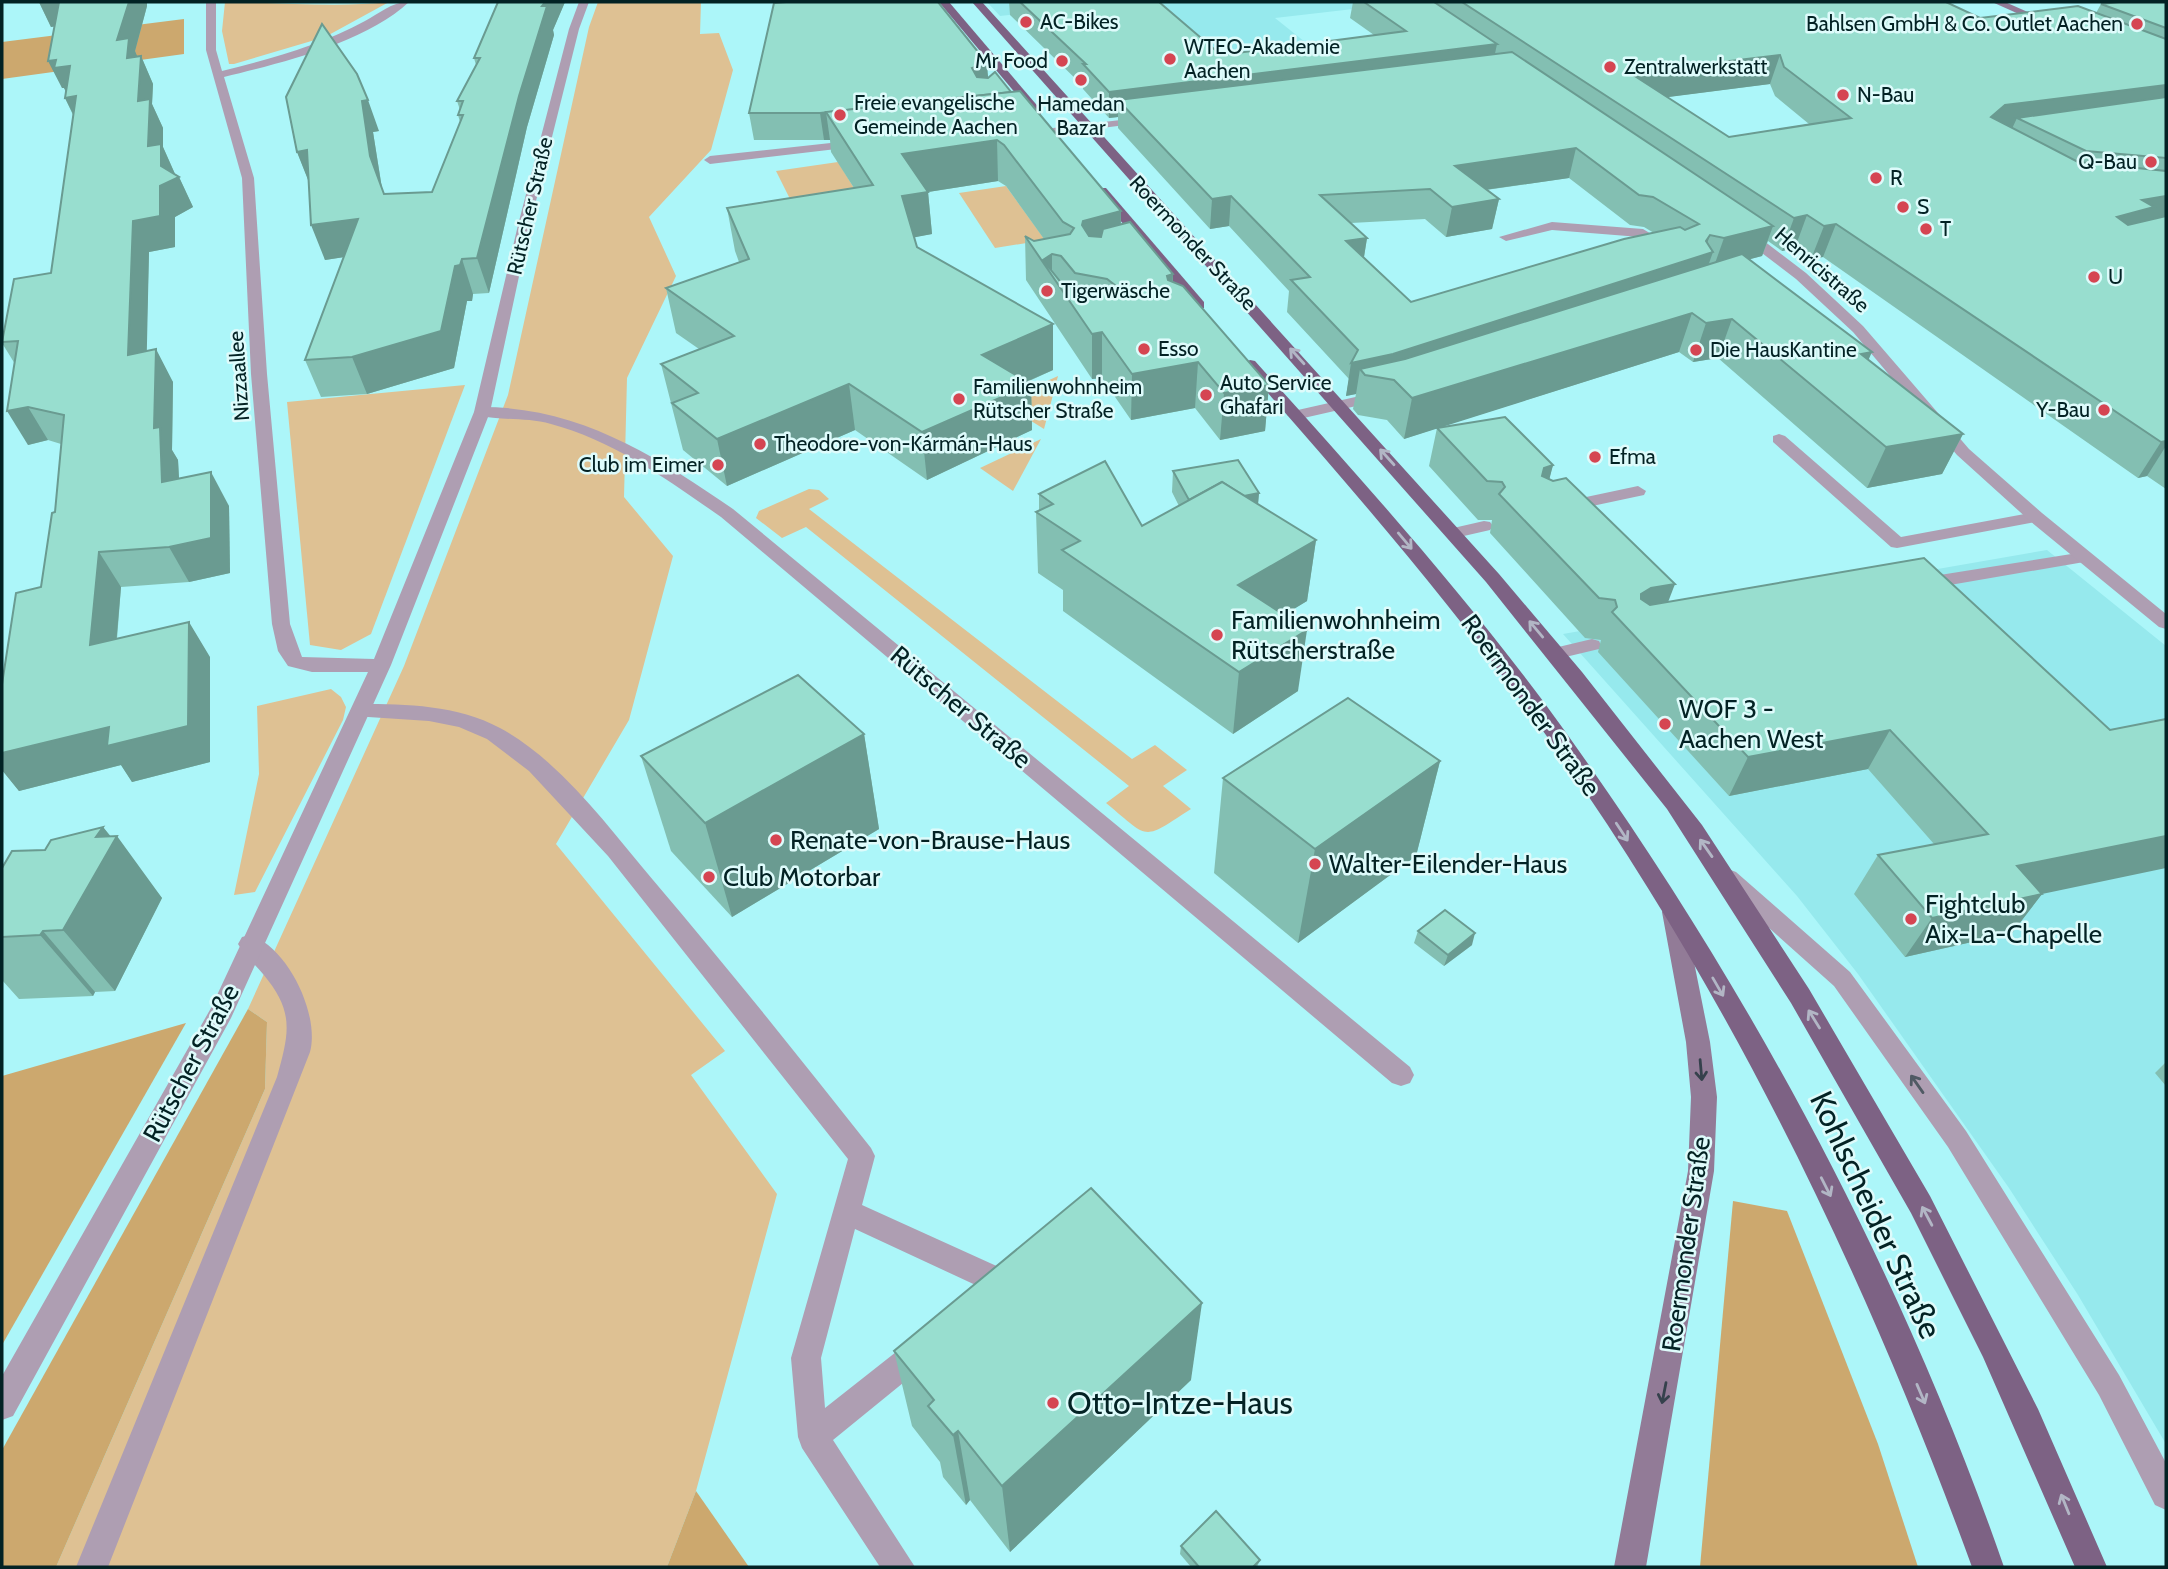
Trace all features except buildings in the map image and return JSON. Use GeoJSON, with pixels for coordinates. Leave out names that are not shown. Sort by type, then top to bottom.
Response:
{"type":"FeatureCollection","features":[{"type":"Feature","properties":{"kind":"main road"},"geometry":{"type":"LineString","coordinates":[[944,2],[1011,89],[1050,131]]}},
{"type":"Feature","properties":{"kind":"main road","name":"Roermonder Straße"},"geometry":{"type":"LineString","coordinates":[[977,2],[1455,533],[1658,780],[1726,877],[1873,1115],[1960,1276],[2042,1448],[2091,1567]]}},
{"type":"Feature","properties":{"kind":"main road"},"geometry":{"type":"LineString","coordinates":[[1997,2],[2063,29]]}},
{"type":"Feature","properties":{"kind":"main road","name":"Roermonder Straße"},"geometry":{"type":"LineString","coordinates":[[1091,178],[1147,253],[1202,316]]}},
{"type":"Feature","properties":{"kind":"main road","name":"Roermonder Straße"},"geometry":{"type":"LineString","coordinates":[[1244,356],[1444,587],[1571,755],[1671,907],[1698,1042],[1703,1097],[1701,1171],[1665,1384],[1630,1567]]}},
{"type":"Feature","properties":{"kind":"main road","name":"Kohlscheider Straße"},"geometry":{"type":"LineString","coordinates":[[1671,907],[1765,1065],[1863,1260],[1959,1483],[1988,1567]]}},
{"type":"Feature","properties":{"kind":"street","name":"Nizzaallee"},"geometry":{"type":"LineString","coordinates":[[211,2],[209,28],[217,75],[231,113],[248,178],[262,408],[281,624],[288,651],[295,662],[312,666],[381,665]]}},
{"type":"Feature","properties":{"kind":"street"},"geometry":{"type":"LineString","coordinates":[[217,75],[270,62],[335,40],[376,20],[404,2]]}},
{"type":"Feature","properties":{"kind":"street","name":"Rütscher Straße"},"geometry":{"type":"LineString","coordinates":[[2,1405],[222,1011],[250,944],[381,665],[482,412],[524,225],[574,29],[584,2]]}},
{"type":"Feature","properties":{"kind":"street"},"geometry":{"type":"LineString","coordinates":[[1050,131],[1161,118]]}},
{"type":"Feature","properties":{"kind":"street"},"geometry":{"type":"LineString","coordinates":[[710,160],[876,142]]}},
{"type":"Feature","properties":{"kind":"street","name":"Henricistraße"},"geometry":{"type":"LineString","coordinates":[[1729,222],[1801,276],[1858,329],[1963,452],[2036,517],[2166,623]]}},
{"type":"Feature","properties":{"kind":"street"},"geometry":{"type":"LineString","coordinates":[[1506,237],[1552,226],[1643,233],[1680,255]]}},
{"type":"Feature","properties":{"kind":"street"},"geometry":{"type":"LineString","coordinates":[[1776,279],[1801,276]]}},
{"type":"Feature","properties":{"kind":"street"},"geometry":{"type":"LineString","coordinates":[[1295,415],[1392,393]]}},
{"type":"Feature","properties":{"kind":"street","name":"Rütscher Straße"},"geometry":{"type":"LineString","coordinates":[[482,412],[528,414],[553,419],[597,437],[670,474],[727,513],[1401,1074]]}},
{"type":"Feature","properties":{"kind":"street"},"geometry":{"type":"LineString","coordinates":[[1779,439],[1897,543],[2036,517]]}},
{"type":"Feature","properties":{"kind":"street"},"geometry":{"type":"LineString","coordinates":[[1542,512],[1638,491]]}},
{"type":"Feature","properties":{"kind":"street"},"geometry":{"type":"LineString","coordinates":[[1455,533],[1483,526]]}},
{"type":"Feature","properties":{"kind":"street"},"geometry":{"type":"LineString","coordinates":[[1905,587],[2084,557]]}},
{"type":"Feature","properties":{"kind":"street"},"geometry":{"type":"LineString","coordinates":[[1556,653],[1592,645]]}},
{"type":"Feature","properties":{"kind":"street"},"geometry":{"type":"LineString","coordinates":[[360,710],[408,711],[450,719],[492,733],[526,756],[604,837],[723,979],[862,1156],[806,1358],[813,1437],[899,1567]]}},
{"type":"Feature","properties":{"kind":"street","name":"Roermonder Straße"},"geometry":{"type":"LineString","coordinates":[[1726,877],[1842,979],[1957,1139],[2109,1385],[2166,1494]]}},
{"type":"Feature","properties":{"kind":"street"},"geometry":{"type":"LineString","coordinates":[[92,1567],[290,1077],[302,1030],[289,991],[274,967],[250,944]]}},
{"type":"Feature","properties":{"kind":"street"},"geometry":{"type":"LineString","coordinates":[[845,1211],[1002,1283],[974,1307]]}},
{"type":"Feature","properties":{"kind":"street"},"geometry":{"type":"LineString","coordinates":[[813,1437],[946,1330]]}},
{"type":"Feature","properties":{"kind":"shaded area"},"geometry":{"type":"Polygon","coordinates":[[[225,2],[328,5],[389,2],[325,37],[229,64],[222,31],[225,2]]]}},
{"type":"Feature","properties":{"kind":"shaded area"},"geometry":{"type":"Polygon","coordinates":[[[598,2],[701,2],[700,34],[719,33],[733,70],[711,150],[649,217],[676,276],[627,378],[624,497],[673,556],[629,720],[556,844],[725,1051],[691,1075],[777,1194],[696,1491],[667,1567],[56,1567],[265,1089],[267,1022],[248,1009],[404,666],[508,395],[589,27],[598,2]]]}},
{"type":"Feature","properties":{"kind":"shaded area"},"geometry":{"type":"Polygon","coordinates":[[[987,2],[1383,2],[1388,5],[1275,18],[1315,50],[1202,64],[1119,3],[1000,16],[987,2]]]}},
{"type":"Feature","properties":{"kind":"shaded area"},"geometry":{"type":"Polygon","coordinates":[[[184,19],[184,54],[2,79],[2,42],[184,19]]]}},
{"type":"Feature","properties":{"kind":"shaded area"},"geometry":{"type":"Polygon","coordinates":[[[838,162],[878,227],[797,213],[776,171],[838,162]]]}},
{"type":"Feature","properties":{"kind":"shaded area"},"geometry":{"type":"Polygon","coordinates":[[[1006,186],[1045,240],[995,248],[959,193],[1006,186]]]}},
{"type":"Feature","properties":{"kind":"shaded area"},"geometry":{"type":"Polygon","coordinates":[[[1058,376],[1044,429],[1001,402],[1058,376]]]}},
{"type":"Feature","properties":{"kind":"shaded area"},"geometry":{"type":"Polygon","coordinates":[[[465,385],[371,634],[341,650],[310,645],[287,402],[465,385]]]}},
{"type":"Feature","properties":{"kind":"shaded area"},"geometry":{"type":"Polygon","coordinates":[[[1041,439],[1013,491],[980,468],[1041,439]]]}},
{"type":"Feature","properties":{"kind":"shaded area"},"geometry":{"type":"Polygon","coordinates":[[[809,489],[819,490],[829,499],[809,509],[1132,759],[1155,745],[1187,770],[1163,786],[1191,809],[1154,831],[1139,830],[1106,803],[1129,786],[806,527],[782,538],[756,518],[759,511],[809,489]]]}},
{"type":"Feature","properties":{"kind":"shaded area"},"geometry":{"type":"Polygon","coordinates":[[[2047,550],[2166,646],[2166,1444],[2078,1295],[2009,1188],[1858,974],[1797,896],[1563,634],[2047,550]]]}},
{"type":"Feature","properties":{"kind":"shaded area"},"geometry":{"type":"Polygon","coordinates":[[[331,689],[341,697],[346,707],[343,720],[255,892],[234,895],[259,774],[257,706],[331,689]]]}},
{"type":"Feature","properties":{"kind":"shaded area"},"geometry":{"type":"Polygon","coordinates":[[[248,1009],[267,1022],[265,1089],[56,1567],[2,1567],[2,1450],[248,1009]]]}},
{"type":"Feature","properties":{"kind":"shaded area"},"geometry":{"type":"Polygon","coordinates":[[[186,1023],[2,1345],[2,1076],[186,1023]]]}},
{"type":"Feature","properties":{"kind":"shaded area"},"geometry":{"type":"Polygon","coordinates":[[[1733,1201],[1787,1211],[1878,1444],[1918,1567],[1700,1567],[1733,1201]]]}},
{"type":"Feature","properties":{"kind":"shaded area"},"geometry":{"type":"Polygon","coordinates":[[[696,1491],[749,1567],[667,1567],[696,1491]]]}},
{"type":"Feature","properties":{"kind":"place","name":"AC-Bikes"},"geometry":{"type":"Point","coordinates":[1026,22]}},
{"type":"Feature","properties":{"kind":"place","name":"Bahlsen GmbH & Co. Outlet Aachen"},"geometry":{"type":"Point","coordinates":[2137,24]}},
{"type":"Feature","properties":{"kind":"place","name":"WTEO-Akademie Aachen"},"geometry":{"type":"Point","coordinates":[1170,59]}},
{"type":"Feature","properties":{"kind":"place","name":"Mr Food"},"geometry":{"type":"Point","coordinates":[1062,61]}},
{"type":"Feature","properties":{"kind":"place","name":"Zentralwerkstatt"},"geometry":{"type":"Point","coordinates":[1610,67]}},
{"type":"Feature","properties":{"kind":"place","name":"Hamedan Bazar"},"geometry":{"type":"Point","coordinates":[1081,80]}},
{"type":"Feature","properties":{"kind":"place","name":"N-Bau"},"geometry":{"type":"Point","coordinates":[1843,95]}},
{"type":"Feature","properties":{"kind":"place","name":"Freie evangelische Gemeinde Aachen"},"geometry":{"type":"Point","coordinates":[840,115]}},
{"type":"Feature","properties":{"kind":"place","name":"Q-Bau"},"geometry":{"type":"Point","coordinates":[2151,162]}},
{"type":"Feature","properties":{"kind":"place","name":"R"},"geometry":{"type":"Point","coordinates":[1876,178]}},
{"type":"Feature","properties":{"kind":"place","name":"S"},"geometry":{"type":"Point","coordinates":[1903,207]}},
{"type":"Feature","properties":{"kind":"place","name":"T"},"geometry":{"type":"Point","coordinates":[1926,229]}},
{"type":"Feature","properties":{"kind":"place","name":"U"},"geometry":{"type":"Point","coordinates":[2094,277]}},
{"type":"Feature","properties":{"kind":"place","name":"Tigerwäsche"},"geometry":{"type":"Point","coordinates":[1047,291]}},
{"type":"Feature","properties":{"kind":"place","name":"Esso"},"geometry":{"type":"Point","coordinates":[1144,349]}},
{"type":"Feature","properties":{"kind":"place","name":"Die HausKantine"},"geometry":{"type":"Point","coordinates":[1696,350]}},
{"type":"Feature","properties":{"kind":"place","name":"Auto Service Ghafari"},"geometry":{"type":"Point","coordinates":[1206,395]}},
{"type":"Feature","properties":{"kind":"place","name":"Familienwohnheim Rütscher Straße"},"geometry":{"type":"Point","coordinates":[959,399]}},
{"type":"Feature","properties":{"kind":"place","name":"Y-Bau"},"geometry":{"type":"Point","coordinates":[2104,410]}},
{"type":"Feature","properties":{"kind":"place","name":"Theodore-von-Kármán-Haus"},"geometry":{"type":"Point","coordinates":[760,444]}},
{"type":"Feature","properties":{"kind":"place","name":"Efma"},"geometry":{"type":"Point","coordinates":[1595,457]}},
{"type":"Feature","properties":{"kind":"place","name":"Club im Eimer"},"geometry":{"type":"Point","coordinates":[718,465]}},
{"type":"Feature","properties":{"kind":"place","name":"Familienwohnheim Rütscherstraße"},"geometry":{"type":"Point","coordinates":[1217,635]}},
{"type":"Feature","properties":{"kind":"place","name":"WOF 3 - Aachen West"},"geometry":{"type":"Point","coordinates":[1665,724]}},
{"type":"Feature","properties":{"kind":"place","name":"Renate-von-Brause-Haus"},"geometry":{"type":"Point","coordinates":[776,840]}},
{"type":"Feature","properties":{"kind":"place","name":"Walter-Eilender-Haus"},"geometry":{"type":"Point","coordinates":[1315,864]}},
{"type":"Feature","properties":{"kind":"place","name":"Club Motorbar"},"geometry":{"type":"Point","coordinates":[709,877]}},
{"type":"Feature","properties":{"kind":"place","name":"Fightclub Aix-La-Chapelle"},"geometry":{"type":"Point","coordinates":[1911,919]}},
{"type":"Feature","properties":{"kind":"place","name":"Otto-Intze-Haus"},"geometry":{"type":"Point","coordinates":[1053,1403]}}]}
